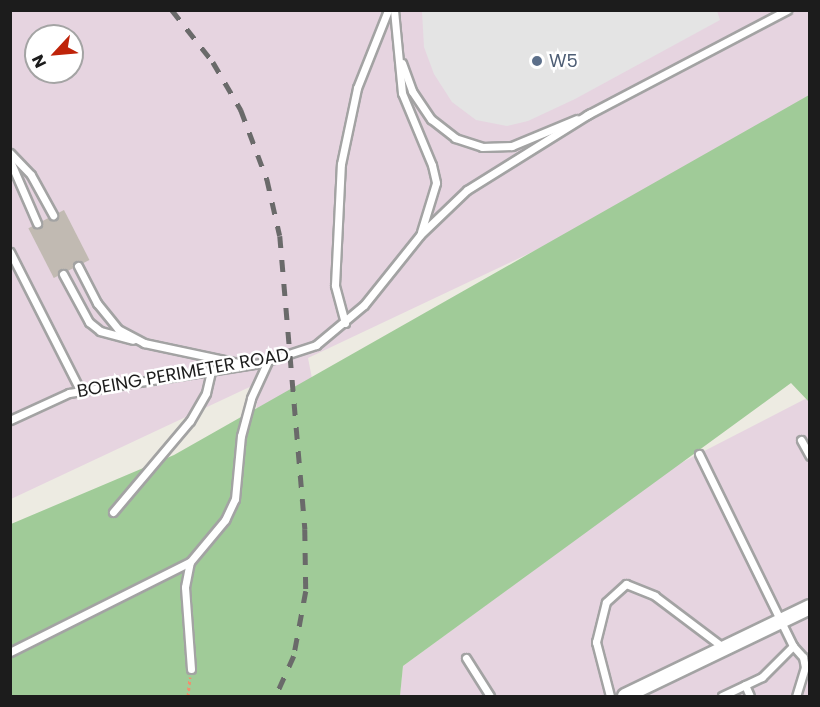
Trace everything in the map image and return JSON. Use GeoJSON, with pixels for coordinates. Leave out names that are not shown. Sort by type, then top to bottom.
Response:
{"type":"FeatureCollection","features":[{"type":"Feature","properties":{"kind":"street"},"geometry":{"type":"LineString","coordinates":[[625,696],[810,607]]}},
{"type":"Feature","properties":{"kind":"lane"},"geometry":{"type":"LineString","coordinates":[[345,323],[335,285],[341,164],[357,88],[388,10]]}},
{"type":"Feature","properties":{"kind":"lane","name":"BOEING PERIMETER ROAD"},"geometry":{"type":"LineString","coordinates":[[394,10],[402,63],[402,93],[432,165],[436,183],[420,235]]}},
{"type":"Feature","properties":{"kind":"lane","name":"BOEING PERIMETER ROAD"},"geometry":{"type":"LineString","coordinates":[[10,420],[55,398],[80,390],[248,365],[268,361],[316,345],[364,305],[420,235],[467,190],[590,113],[787,10]]}},
{"type":"Feature","properties":{"kind":"lane","name":"BOEING PERIMETER ROAD"},"geometry":{"type":"LineString","coordinates":[[402,63],[412,91],[431,119],[455,138],[482,147],[512,146],[590,113]]}},
{"type":"Feature","properties":{"kind":"lane"},"geometry":{"type":"LineString","coordinates":[[10,153],[32,175],[53,216]]}},
{"type":"Feature","properties":{"kind":"lane"},"geometry":{"type":"LineString","coordinates":[[10,161],[37,223]]}},
{"type":"Feature","properties":{"kind":"lane"},"geometry":{"type":"LineString","coordinates":[[10,252],[80,390]]}},
{"type":"Feature","properties":{"kind":"lane"},"geometry":{"type":"LineString","coordinates":[[78,266],[97,303],[118,329],[144,344]]}},
{"type":"Feature","properties":{"kind":"lane"},"geometry":{"type":"LineString","coordinates":[[63,274],[89,322],[100,331],[144,344],[248,365]]}},
{"type":"Feature","properties":{"kind":"lane"},"geometry":{"type":"LineString","coordinates":[[10,652],[190,562],[225,520],[235,499],[241,436],[251,398],[268,361]]}},
{"type":"Feature","properties":{"kind":"lane"},"geometry":{"type":"LineString","coordinates":[[113,512],[190,421],[206,393],[211,370]]}},
{"type":"Feature","properties":{"kind":"lane"},"geometry":{"type":"LineString","coordinates":[[801,440],[810,456]]}},
{"type":"Feature","properties":{"kind":"lane"},"geometry":{"type":"LineString","coordinates":[[699,454],[793,646],[803,657],[805,667],[796,696]]}},
{"type":"Feature","properties":{"kind":"lane"},"geometry":{"type":"LineString","coordinates":[[190,562],[185,587],[191,669]]}},
{"type":"Feature","properties":{"kind":"lane"},"geometry":{"type":"LineString","coordinates":[[610,696],[596,642],[606,602],[626,584],[635,584],[655,596],[724,648]]}},
{"type":"Feature","properties":{"kind":"lane"},"geometry":{"type":"LineString","coordinates":[[722,696],[762,676],[793,646]]}},
{"type":"Feature","properties":{"kind":"lane"},"geometry":{"type":"LineString","coordinates":[[466,658],[490,696]]}},
{"type":"Feature","properties":{"kind":"lane"},"geometry":{"type":"LineString","coordinates":[[745,685],[750,696]]}},
{"type":"Feature","properties":{"kind":"path"},"geometry":{"type":"LineString","coordinates":[[188,696],[191,669]]}},
{"type":"Feature","properties":{"kind":"shaded area"},"geometry":{"type":"Polygon","coordinates":[[[11,11],[809,11],[809,121],[308,358],[336,500],[261,573],[256,384],[11,499],[11,11]]]}},
{"type":"Feature","properties":{"kind":"shaded area","name":"W5"},"geometry":{"type":"Polygon","coordinates":[[[422,11],[717,11],[720,20],[575,99],[528,121],[507,126],[476,120],[452,102],[434,74],[424,47],[422,11]]]}},
{"type":"Feature","properties":{"kind":"shaded area"},"geometry":{"type":"Polygon","coordinates":[[[809,397],[809,696],[400,696],[403,666],[677,465],[809,397]]]}},
{"type":"Feature","properties":{"kind":"green space"},"geometry":{"type":"Polygon","coordinates":[[[809,95],[809,402],[791,383],[403,666],[400,696],[11,696],[11,524],[174,455],[809,95]]]}},
{"type":"Feature","properties":{"kind":"building"},"geometry":{"type":"Polygon","coordinates":[[[64,210],[89,260],[54,278],[28,228],[64,210]]]}},
{"type":"Feature","properties":{"kind":"railway"},"geometry":{"type":"LineString","coordinates":[[172,10],[213,62],[241,110],[267,179],[280,236],[305,529],[306,591],[294,656],[276,696]]}},
{"type":"Feature","properties":{"kind":"place","name":"W5"},"geometry":{"type":"Point","coordinates":[537,61]}}]}
